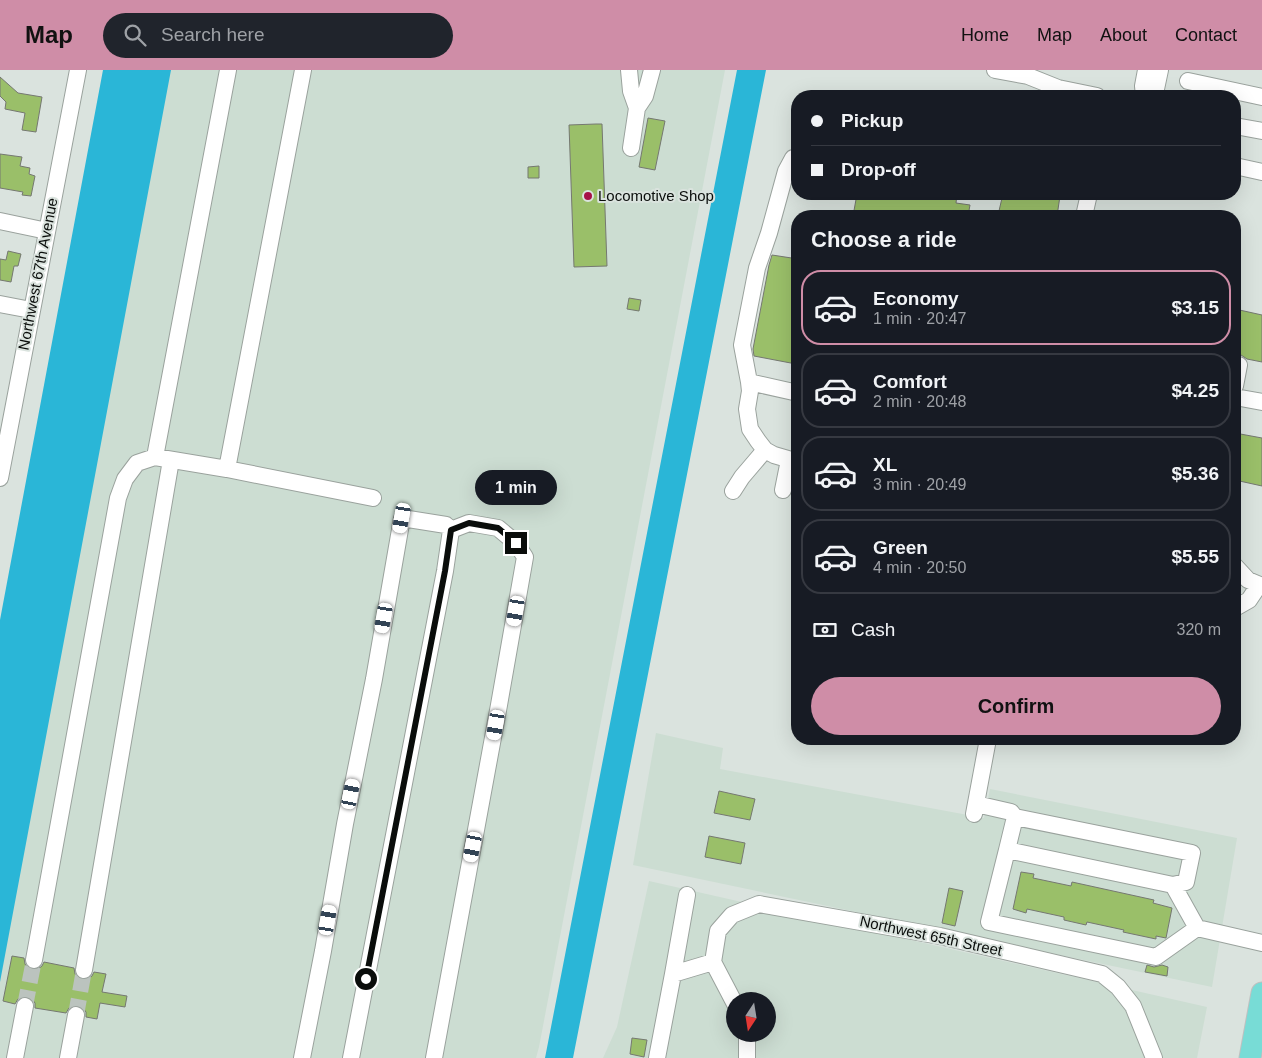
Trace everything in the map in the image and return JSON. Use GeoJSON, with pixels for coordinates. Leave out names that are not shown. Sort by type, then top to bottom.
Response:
{"type":"FeatureCollection","features":[{"type":"Feature","properties":{"kind":"main road"},"geometry":{"type":"LineString","coordinates":[[1250,1058],[1262,993]]}},
{"type":"Feature","properties":{"kind":"street","name":"Northwest 67th Avenue"},"geometry":{"type":"LineString","coordinates":[[0,478],[8,389],[31,310],[78,70]]}},
{"type":"Feature","properties":{"kind":"street"},"geometry":{"type":"LineString","coordinates":[[154,457],[228,70]]}},
{"type":"Feature","properties":{"kind":"street"},"geometry":{"type":"LineString","coordinates":[[227,469],[303,70]]}},
{"type":"Feature","properties":{"kind":"street"},"geometry":{"type":"LineString","coordinates":[[629,70],[631,91],[637,108]]}},
{"type":"Feature","properties":{"kind":"street"},"geometry":{"type":"LineString","coordinates":[[631,148],[637,108],[645,96],[652,70]]}},
{"type":"Feature","properties":{"kind":"street"},"geometry":{"type":"LineString","coordinates":[[1143,90],[1146,70]]}},
{"type":"Feature","properties":{"kind":"street"},"geometry":{"type":"LineString","coordinates":[[1155,90],[1160,70]]}},
{"type":"Feature","properties":{"kind":"street"},"geometry":{"type":"LineString","coordinates":[[1003,71],[1028,76],[1068,90]]}},
{"type":"Feature","properties":{"kind":"street"},"geometry":{"type":"LineString","coordinates":[[1188,82],[1227,90]]}},
{"type":"Feature","properties":{"kind":"street"},"geometry":{"type":"LineString","coordinates":[[1241,93],[1262,97]]}},
{"type":"Feature","properties":{"kind":"street"},"geometry":{"type":"LineString","coordinates":[[1241,127],[1262,132]]}},
{"type":"Feature","properties":{"kind":"street"},"geometry":{"type":"LineString","coordinates":[[791,163],[786,171],[757,268],[742,345],[750,391],[747,409],[750,429],[765,450],[791,460]]}},
{"type":"Feature","properties":{"kind":"street"},"geometry":{"type":"LineString","coordinates":[[1241,167],[1262,172]]}},
{"type":"Feature","properties":{"kind":"street"},"geometry":{"type":"LineString","coordinates":[[0,220],[47,231]]}},
{"type":"Feature","properties":{"kind":"street"},"geometry":{"type":"LineString","coordinates":[[0,304],[31,310]]}},
{"type":"Feature","properties":{"kind":"street"},"geometry":{"type":"LineString","coordinates":[[749,382],[791,391]]}},
{"type":"Feature","properties":{"kind":"street"},"geometry":{"type":"LineString","coordinates":[[1241,398],[1262,402]]}},
{"type":"Feature","properties":{"kind":"street"},"geometry":{"type":"LineString","coordinates":[[733,491],[742,477],[765,450]]}},
{"type":"Feature","properties":{"kind":"street"},"geometry":{"type":"LineString","coordinates":[[34,960],[118,498],[125,479],[137,463],[154,457],[227,469],[373,498]]}},
{"type":"Feature","properties":{"kind":"street"},"geometry":{"type":"LineString","coordinates":[[84,970],[171,460]]}},
{"type":"Feature","properties":{"kind":"street"},"geometry":{"type":"LineString","coordinates":[[783,490],[791,467]]}},
{"type":"Feature","properties":{"kind":"street"},"geometry":{"type":"LineString","coordinates":[[302,1058],[402,518],[446,525],[451,530]]}},
{"type":"Feature","properties":{"kind":"street"},"geometry":{"type":"LineString","coordinates":[[434,1058],[526,557],[516,543],[498,528],[469,523],[451,530]]}},
{"type":"Feature","properties":{"kind":"street"},"geometry":{"type":"LineString","coordinates":[[351,1058],[445,571],[451,530]]}},
{"type":"Feature","properties":{"kind":"street"},"geometry":{"type":"LineString","coordinates":[[1241,572],[1248,580],[1260,586],[1249,600],[1241,605]]}},
{"type":"Feature","properties":{"kind":"street"},"geometry":{"type":"LineString","coordinates":[[987,745],[975,809],[1011,812],[1015,817],[1192,853],[1186,882],[1173,886],[1007,850]]}},
{"type":"Feature","properties":{"kind":"street"},"geometry":{"type":"LineString","coordinates":[[1015,817],[989,922],[1156,957],[1197,928]]}},
{"type":"Feature","properties":{"kind":"street"},"geometry":{"type":"LineString","coordinates":[[1173,886],[1197,928],[1262,944]]}},
{"type":"Feature","properties":{"kind":"street"},"geometry":{"type":"LineString","coordinates":[[657,1058],[686,895]]}},
{"type":"Feature","properties":{"kind":"street","name":"Northwest 65th Street"},"geometry":{"type":"LineString","coordinates":[[713,962],[718,931],[732,915],[758,904],[940,936],[1102,974],[1118,987],[1133,1006],[1154,1058]]}},
{"type":"Feature","properties":{"kind":"street"},"geometry":{"type":"LineString","coordinates":[[673,974],[713,962],[729,992]]}},
{"type":"Feature","properties":{"kind":"street"},"geometry":{"type":"LineString","coordinates":[[15,1058],[25,1006]]}},
{"type":"Feature","properties":{"kind":"street"},"geometry":{"type":"LineString","coordinates":[[68,1058],[76,1015]]}},
{"type":"Feature","properties":{"kind":"street"},"geometry":{"type":"LineString","coordinates":[[747,1042],[747,1058]]}},
{"type":"Feature","properties":{"kind":"shaded area"},"geometry":{"type":"Polygon","coordinates":[[[152,70],[725,70],[536,1058],[0,1058],[0,975],[152,70]]]}},
{"type":"Feature","properties":{"kind":"shaded area"},"geometry":{"type":"Polygon","coordinates":[[[656,733],[723,748],[720,769],[984,818],[990,789],[1237,838],[1212,987],[633,865],[656,733]]]}},
{"type":"Feature","properties":{"kind":"shaded area"},"geometry":{"type":"Polygon","coordinates":[[[649,881],[1207,1007],[1197,1058],[603,1058],[617,1027],[649,881]]]}},
{"type":"Feature","properties":{"kind":"water"},"geometry":{"type":"Polygon","coordinates":[[[103,70],[171,70],[0,982],[0,620],[103,70]]]}},
{"type":"Feature","properties":{"kind":"water"},"geometry":{"type":"Polygon","coordinates":[[[737,70],[766,70],[573,1058],[545,1058],[737,70]]]}},
{"type":"Feature","properties":{"kind":"building"},"geometry":{"type":"Polygon","coordinates":[[[0,77],[18,93],[42,97],[36,132],[22,130],[25,113],[5,109],[6,102],[0,96],[0,77]]]}},
{"type":"Feature","properties":{"kind":"building"},"geometry":{"type":"Polygon","coordinates":[[[648,118],[665,121],[655,170],[639,167],[648,118]]]}},
{"type":"Feature","properties":{"kind":"building","name":"Locomotive Shop"},"geometry":{"type":"Polygon","coordinates":[[[602,124],[607,266],[574,267],[569,125],[602,124]]]}},
{"type":"Feature","properties":{"kind":"building"},"geometry":{"type":"Polygon","coordinates":[[[0,154],[22,157],[20,166],[30,168],[29,174],[35,176],[31,196],[22,195],[23,192],[0,188],[0,154]]]}},
{"type":"Feature","properties":{"kind":"building"},"geometry":{"type":"Polygon","coordinates":[[[539,166],[539,178],[528,178],[528,167],[539,166]]]}},
{"type":"Feature","properties":{"kind":"building"},"geometry":{"type":"Polygon","coordinates":[[[856,200],[956,200],[956,203],[970,205],[969,210],[854,210],[856,200]]]}},
{"type":"Feature","properties":{"kind":"building"},"geometry":{"type":"Polygon","coordinates":[[[1002,200],[1059,200],[1058,210],[999,210],[1002,200]]]}},
{"type":"Feature","properties":{"kind":"building"},"geometry":{"type":"Polygon","coordinates":[[[8,251],[21,254],[18,266],[14,266],[11,282],[0,280],[0,259],[6,260],[8,251]]]}},
{"type":"Feature","properties":{"kind":"building"},"geometry":{"type":"Polygon","coordinates":[[[772,255],[791,258],[791,363],[754,356],[753,349],[772,255]]]}},
{"type":"Feature","properties":{"kind":"building"},"geometry":{"type":"Polygon","coordinates":[[[629,298],[641,300],[639,311],[627,309],[629,298]]]}},
{"type":"Feature","properties":{"kind":"building"},"geometry":{"type":"Polygon","coordinates":[[[1241,310],[1262,315],[1262,362],[1247,359],[1241,355],[1241,310]]]}},
{"type":"Feature","properties":{"kind":"building"},"geometry":{"type":"Polygon","coordinates":[[[1241,434],[1262,438],[1262,486],[1241,481],[1241,434]]]}},
{"type":"Feature","properties":{"kind":"building"},"geometry":{"type":"Polygon","coordinates":[[[719,791],[755,799],[750,820],[714,813],[719,791]]]}},
{"type":"Feature","properties":{"kind":"building"},"geometry":{"type":"Polygon","coordinates":[[[709,836],[745,843],[741,864],[705,857],[709,836]]]}},
{"type":"Feature","properties":{"kind":"building"},"geometry":{"type":"Polygon","coordinates":[[[1021,872],[1034,874],[1033,878],[1071,886],[1072,882],[1154,900],[1153,903],[1172,908],[1166,938],[1156,936],[1156,939],[1087,922],[1086,925],[1064,920],[1064,917],[1027,909],[1026,913],[1013,909],[1021,872]]]}},
{"type":"Feature","properties":{"kind":"building"},"geometry":{"type":"Polygon","coordinates":[[[949,888],[963,891],[955,926],[942,923],[949,888]]]}},
{"type":"Feature","properties":{"kind":"building"},"geometry":{"type":"Polygon","coordinates":[[[12,956],[24,958],[27,967],[32,970],[38,969],[44,962],[74,968],[75,974],[82,980],[88,979],[94,972],[106,974],[102,992],[127,996],[125,1007],[100,1003],[97,1019],[86,1017],[86,1012],[83,1008],[77,1005],[69,1008],[66,1013],[35,1008],[35,1003],[32,999],[26,996],[22,996],[15,1004],[3,1001],[12,956]]]}},
{"type":"Feature","properties":{"kind":"building"},"geometry":{"type":"Polygon","coordinates":[[[1147,965],[1168,967],[1167,976],[1145,972],[1147,965]]]}},
{"type":"Feature","properties":{"kind":"building"},"geometry":{"type":"Polygon","coordinates":[[[632,1038],[647,1040],[644,1057],[630,1054],[632,1038]]]}},
{"type":"Feature","properties":{"kind":"tunnel"},"geometry":{"type":"LineString","coordinates":[[25,1006],[34,960]]}},
{"type":"Feature","properties":{"kind":"tunnel"},"geometry":{"type":"LineString","coordinates":[[76,1015],[84,970]]}},
{"type":"Feature","properties":{"kind":"place","name":"Locomotive Shop"},"geometry":{"type":"Point","coordinates":[588,196]}},
{"type":"Feature","properties":{"kind":"route"},"geometry":{"type":"LineString","coordinates":[[366,979],[445,571],[451,530],[469,523],[498,528],[516,543]]}}]}
